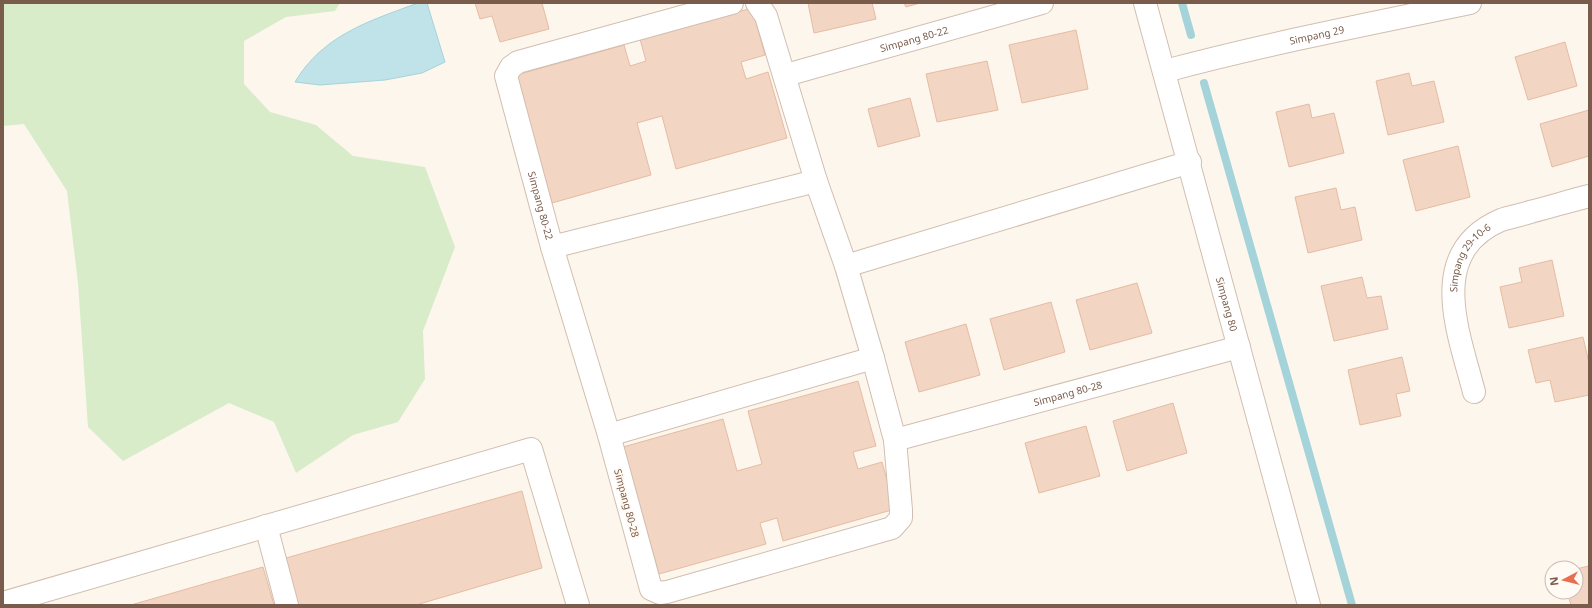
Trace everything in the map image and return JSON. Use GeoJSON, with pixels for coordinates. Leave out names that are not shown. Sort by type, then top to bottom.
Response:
{"type":"FeatureCollection","features":[{"type":"Feature","properties":{"kind":"street","name":"Simpang 80-22"},"geometry":{"type":"LineString","coordinates":[[732,3],[518,62],[511,67],[506,76],[552,246],[816,181]]}},
{"type":"Feature","properties":{"kind":"street"},"geometry":{"type":"LineString","coordinates":[[757,3],[766,16],[786,76],[816,181]]}},
{"type":"Feature","properties":{"kind":"street","name":"Simpang 80-22"},"geometry":{"type":"LineString","coordinates":[[786,76],[1042,3]]}},
{"type":"Feature","properties":{"kind":"street","name":"Simpang 80"},"geometry":{"type":"LineString","coordinates":[[1145,3],[1190,162],[1309,605]]}},
{"type":"Feature","properties":{"kind":"street","name":"Simpang 29"},"geometry":{"type":"LineString","coordinates":[[1165,71],[1224,55],[1470,3]]}},
{"type":"Feature","properties":{"kind":"street"},"geometry":{"type":"LineString","coordinates":[[846,266],[1190,162]]}},
{"type":"Feature","properties":{"kind":"street","name":"Simpang 80-28"},"geometry":{"type":"LineString","coordinates":[[609,435],[651,589],[660,593],[892,528],[901,518],[896,440],[846,266],[816,181]]}},
{"type":"Feature","properties":{"kind":"street","name":"Simpang 29-10-6"},"geometry":{"type":"LineString","coordinates":[[1474,392],[1454,317],[1452,294],[1454,273],[1460,256],[1470,240],[1501,220],[1589,196]]}},
{"type":"Feature","properties":{"kind":"street"},"geometry":{"type":"LineString","coordinates":[[552,246],[609,435],[873,358]]}},
{"type":"Feature","properties":{"kind":"street","name":"Simpang 80-28"},"geometry":{"type":"LineString","coordinates":[[896,440],[1239,347]]}},
{"type":"Feature","properties":{"kind":"street"},"geometry":{"type":"LineString","coordinates":[[3,603],[530,449],[578,605]]}},
{"type":"Feature","properties":{"kind":"street"},"geometry":{"type":"LineString","coordinates":[[266,526],[287,605]]}},
{"type":"Feature","properties":{"kind":"green space"},"geometry":{"type":"Polygon","coordinates":[[[3,3],[340,3],[335,11],[286,17],[244,41],[244,84],[270,112],[316,125],[353,156],[425,167],[455,247],[423,331],[425,379],[398,422],[353,435],[296,473],[274,422],[229,403],[123,461],[88,427],[78,283],[67,191],[24,124],[3,126],[3,3]]]}},
{"type":"Feature","properties":{"kind":"water"},"geometry":{"type":"Polygon","coordinates":[[[418,3],[427,3],[445,62],[422,73],[385,80],[320,85],[295,82],[306,66],[319,52],[333,41],[382,16],[418,3]]]}},
{"type":"Feature","properties":{"kind":"building"},"geometry":{"type":"Polygon","coordinates":[[[475,3],[542,3],[549,29],[500,42],[492,16],[480,19],[475,3]]]}},
{"type":"Feature","properties":{"kind":"building"},"geometry":{"type":"Polygon","coordinates":[[[808,3],[872,3],[876,19],[814,33],[808,3]]]}},
{"type":"Feature","properties":{"kind":"building"},"geometry":{"type":"Polygon","coordinates":[[[904,3],[920,3],[906,7],[904,3]]]}},
{"type":"Feature","properties":{"kind":"building"},"geometry":{"type":"Polygon","coordinates":[[[752,8],[765,55],[741,62],[746,79],[768,72],[787,138],[676,169],[662,116],[637,123],[651,175],[552,203],[516,75],[624,45],[630,66],[646,61],[640,39],[752,8]]]}},
{"type":"Feature","properties":{"kind":"building"},"geometry":{"type":"Polygon","coordinates":[[[1076,30],[1088,89],[1022,103],[1009,45],[1076,30]]]}},
{"type":"Feature","properties":{"kind":"building"},"geometry":{"type":"Polygon","coordinates":[[[1565,42],[1577,86],[1528,100],[1515,57],[1565,42]]]}},
{"type":"Feature","properties":{"kind":"building"},"geometry":{"type":"Polygon","coordinates":[[[987,61],[998,110],[937,122],[926,74],[987,61]]]}},
{"type":"Feature","properties":{"kind":"building"},"geometry":{"type":"Polygon","coordinates":[[[1409,73],[1412,86],[1434,81],[1444,122],[1388,135],[1376,81],[1409,73]]]}},
{"type":"Feature","properties":{"kind":"building"},"geometry":{"type":"Polygon","coordinates":[[[910,98],[920,136],[878,147],[868,109],[910,98]]]}},
{"type":"Feature","properties":{"kind":"building"},"geometry":{"type":"Polygon","coordinates":[[[1309,104],[1312,118],[1334,113],[1344,153],[1289,167],[1276,112],[1309,104]]]}},
{"type":"Feature","properties":{"kind":"building"},"geometry":{"type":"Polygon","coordinates":[[[1589,110],[1589,156],[1552,167],[1540,124],[1589,110]]]}},
{"type":"Feature","properties":{"kind":"building"},"geometry":{"type":"Polygon","coordinates":[[[1458,146],[1470,197],[1416,211],[1403,160],[1458,146]]]}},
{"type":"Feature","properties":{"kind":"building"},"geometry":{"type":"Polygon","coordinates":[[[1336,188],[1341,210],[1355,207],[1362,240],[1308,253],[1295,197],[1336,188]]]}},
{"type":"Feature","properties":{"kind":"building"},"geometry":{"type":"Polygon","coordinates":[[[1552,260],[1564,316],[1509,328],[1500,287],[1522,282],[1519,268],[1552,260]]]}},
{"type":"Feature","properties":{"kind":"building"},"geometry":{"type":"Polygon","coordinates":[[[1362,277],[1367,298],[1381,296],[1388,329],[1334,341],[1321,286],[1362,277]]]}},
{"type":"Feature","properties":{"kind":"building"},"geometry":{"type":"Polygon","coordinates":[[[1137,283],[1152,333],[1090,350],[1076,300],[1137,283]]]}},
{"type":"Feature","properties":{"kind":"building"},"geometry":{"type":"Polygon","coordinates":[[[1051,302],[1065,352],[1004,370],[990,319],[1051,302]]]}},
{"type":"Feature","properties":{"kind":"building"},"geometry":{"type":"Polygon","coordinates":[[[966,324],[980,375],[919,392],[905,342],[966,324]]]}},
{"type":"Feature","properties":{"kind":"building"},"geometry":{"type":"Polygon","coordinates":[[[1583,337],[1589,363],[1589,395],[1555,402],[1550,380],[1536,383],[1528,350],[1583,337]]]}},
{"type":"Feature","properties":{"kind":"building"},"geometry":{"type":"Polygon","coordinates":[[[1402,357],[1410,391],[1396,394],[1401,416],[1360,425],[1348,370],[1402,357]]]}},
{"type":"Feature","properties":{"kind":"building"},"geometry":{"type":"Polygon","coordinates":[[[858,381],[876,446],[853,452],[858,469],[882,462],[895,509],[783,541],[777,518],[760,523],[766,544],[659,574],[623,447],[723,419],[737,471],[762,464],[748,411],[858,381]]]}},
{"type":"Feature","properties":{"kind":"building"},"geometry":{"type":"Polygon","coordinates":[[[1173,403],[1187,453],[1127,471],[1113,421],[1173,403]]]}},
{"type":"Feature","properties":{"kind":"building"},"geometry":{"type":"Polygon","coordinates":[[[1086,426],[1100,476],[1039,493],[1025,443],[1086,426]]]}},
{"type":"Feature","properties":{"kind":"building"},"geometry":{"type":"Polygon","coordinates":[[[522,491],[542,568],[416,605],[292,605],[279,560],[522,491]]]}},
{"type":"Feature","properties":{"kind":"building"},"geometry":{"type":"Polygon","coordinates":[[[1589,566],[1589,605],[1571,605],[1569,600],[1584,600],[1584,567],[1589,566]]]}},
{"type":"Feature","properties":{"kind":"building"},"geometry":{"type":"Polygon","coordinates":[[[263,567],[274,605],[131,605],[263,567]]]}},
{"type":"Feature","properties":{"kind":"waterway"},"geometry":{"type":"LineString","coordinates":[[1182,3],[1191,35]]}},
{"type":"Feature","properties":{"kind":"waterway"},"geometry":{"type":"LineString","coordinates":[[1204,83],[1352,605]]}}]}
